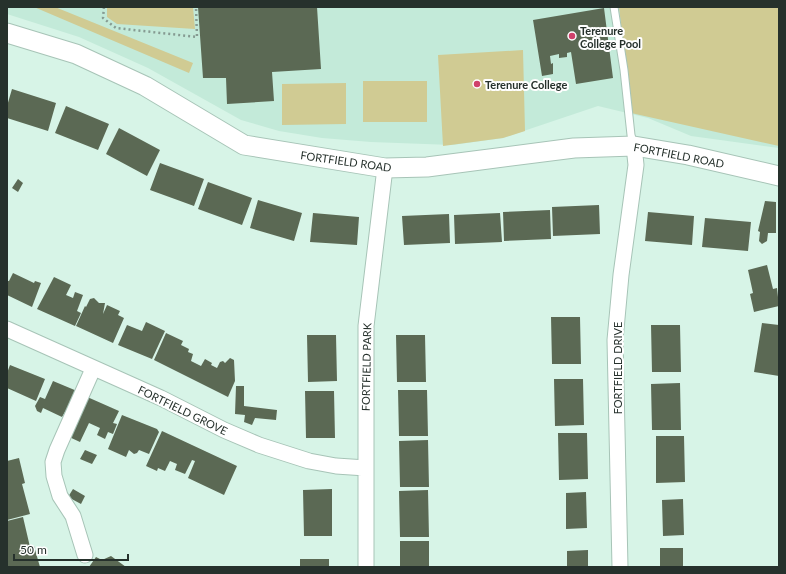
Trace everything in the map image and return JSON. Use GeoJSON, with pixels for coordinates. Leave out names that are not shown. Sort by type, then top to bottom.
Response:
{"type":"FeatureCollection","features":[{"type":"Feature","properties":{"kind":"street","name":"FORTFIELD ROAD"},"geometry":{"type":"LineString","coordinates":[[7,33],[76,54],[146,86],[244,145],[385,168],[427,167],[574,148],[634,146],[688,155],[779,176]]}},
{"type":"Feature","properties":{"kind":"street","name":"FORTFIELD DRIVE"},"geometry":{"type":"LineString","coordinates":[[620,567],[616,340],[621,275],[636,165],[634,146]]}},
{"type":"Feature","properties":{"kind":"street","name":"FORTFIELD PARK"},"geometry":{"type":"LineString","coordinates":[[366,567],[366,326],[385,168]]}},
{"type":"Feature","properties":{"kind":"street","name":"FORTFIELD GROVE"},"geometry":{"type":"LineString","coordinates":[[7,329],[161,398],[224,430],[259,445],[310,461],[336,466],[366,468]]}},
{"type":"Feature","properties":{"kind":"street"},"geometry":{"type":"LineString","coordinates":[[85,555],[73,516],[60,496],[54,476],[53,462],[94,369]]}},
{"type":"Feature","properties":{"kind":"lane"},"geometry":{"type":"LineString","coordinates":[[614,7],[624,70],[631,135],[634,146]]}},
{"type":"Feature","properties":{"kind":"path"},"geometry":{"type":"LineString","coordinates":[[104,7],[103,18],[116,28],[197,37],[196,7]]}},
{"type":"Feature","properties":{"kind":"shaded area","name":"Terenure College"},"geometry":{"type":"Polygon","coordinates":[[[7,7],[779,7],[779,148],[691,136],[648,118],[598,106],[503,138],[452,145],[371,142],[322,138],[279,131],[241,120],[148,68],[79,37],[7,14],[7,7]]]}},
{"type":"Feature","properties":{"kind":"shaded area"},"geometry":{"type":"Polygon","coordinates":[[[34,7],[55,7],[193,63],[189,73],[34,7]]]}},
{"type":"Feature","properties":{"kind":"shaded area"},"geometry":{"type":"Polygon","coordinates":[[[107,7],[193,7],[195,29],[117,24],[107,17],[107,7]]]}},
{"type":"Feature","properties":{"kind":"shaded area"},"geometry":{"type":"Polygon","coordinates":[[[619,7],[779,7],[779,146],[631,113],[619,7]]]}},
{"type":"Feature","properties":{"kind":"shaded area"},"geometry":{"type":"Polygon","coordinates":[[[523,50],[525,131],[503,138],[443,146],[438,55],[523,50]]]}},
{"type":"Feature","properties":{"kind":"shaded area"},"geometry":{"type":"Polygon","coordinates":[[[363,81],[427,81],[427,122],[363,122],[363,81]]]}},
{"type":"Feature","properties":{"kind":"shaded area"},"geometry":{"type":"Polygon","coordinates":[[[346,83],[346,124],[282,125],[282,84],[346,83]]]}},
{"type":"Feature","properties":{"kind":"building"},"geometry":{"type":"Polygon","coordinates":[[[198,7],[317,7],[321,69],[272,72],[274,101],[227,104],[226,78],[203,78],[198,7]]]}},
{"type":"Feature","properties":{"kind":"building","name":"Terenure College Pool"},"geometry":{"type":"Polygon","coordinates":[[[604,8],[613,78],[576,84],[571,52],[567,53],[567,57],[559,58],[559,54],[550,56],[551,64],[553,63],[553,74],[542,76],[533,20],[604,8]]]}},
{"type":"Feature","properties":{"kind":"building"},"geometry":{"type":"Polygon","coordinates":[[[12,89],[56,103],[48,131],[7,118],[7,106],[12,89]]]}},
{"type":"Feature","properties":{"kind":"building"},"geometry":{"type":"Polygon","coordinates":[[[66,106],[109,124],[98,150],[55,133],[66,106]]]}},
{"type":"Feature","properties":{"kind":"building"},"geometry":{"type":"Polygon","coordinates":[[[119,128],[160,150],[147,176],[106,154],[119,128]]]}},
{"type":"Feature","properties":{"kind":"building"},"geometry":{"type":"Polygon","coordinates":[[[160,163],[204,179],[194,206],[150,190],[160,163]]]}},
{"type":"Feature","properties":{"kind":"building"},"geometry":{"type":"Polygon","coordinates":[[[18,179],[23,183],[18,192],[12,188],[18,179]]]}},
{"type":"Feature","properties":{"kind":"building"},"geometry":{"type":"Polygon","coordinates":[[[208,182],[252,198],[242,225],[198,209],[208,182]]]}},
{"type":"Feature","properties":{"kind":"building"},"geometry":{"type":"Polygon","coordinates":[[[258,200],[302,213],[294,241],[250,228],[258,200]]]}},
{"type":"Feature","properties":{"kind":"building"},"geometry":{"type":"Polygon","coordinates":[[[765,201],[776,202],[776,233],[768,233],[767,241],[762,244],[759,241],[760,232],[758,231],[765,201]]]}},
{"type":"Feature","properties":{"kind":"building"},"geometry":{"type":"Polygon","coordinates":[[[599,205],[600,234],[553,236],[552,207],[599,205]]]}},
{"type":"Feature","properties":{"kind":"building"},"geometry":{"type":"Polygon","coordinates":[[[550,210],[551,239],[504,241],[503,212],[550,210]]]}},
{"type":"Feature","properties":{"kind":"building"},"geometry":{"type":"Polygon","coordinates":[[[648,212],[694,216],[692,245],[645,241],[648,212]]]}},
{"type":"Feature","properties":{"kind":"building"},"geometry":{"type":"Polygon","coordinates":[[[313,213],[359,217],[357,245],[310,242],[313,213]]]}},
{"type":"Feature","properties":{"kind":"building"},"geometry":{"type":"Polygon","coordinates":[[[500,213],[502,242],[455,244],[454,215],[500,213]]]}},
{"type":"Feature","properties":{"kind":"building"},"geometry":{"type":"Polygon","coordinates":[[[449,214],[450,243],[404,245],[402,216],[449,214]]]}},
{"type":"Feature","properties":{"kind":"building"},"geometry":{"type":"Polygon","coordinates":[[[705,218],[751,222],[748,251],[702,247],[705,218]]]}},
{"type":"Feature","properties":{"kind":"building"},"geometry":{"type":"Polygon","coordinates":[[[767,265],[773,289],[777,288],[779,306],[754,312],[750,294],[753,293],[748,270],[767,265]]]}},
{"type":"Feature","properties":{"kind":"building"},"geometry":{"type":"Polygon","coordinates":[[[13,273],[34,283],[35,281],[41,283],[32,307],[7,295],[7,281],[9,281],[13,273]]]}},
{"type":"Feature","properties":{"kind":"building"},"geometry":{"type":"Polygon","coordinates":[[[54,277],[71,285],[66,295],[73,298],[75,292],[83,295],[77,311],[81,313],[75,326],[37,309],[54,277]]]}},
{"type":"Feature","properties":{"kind":"building"},"geometry":{"type":"Polygon","coordinates":[[[94,298],[99,303],[105,303],[103,314],[107,305],[120,311],[118,315],[124,318],[113,343],[76,326],[85,306],[86,307],[90,299],[94,298]]]}},
{"type":"Feature","properties":{"kind":"building"},"geometry":{"type":"Polygon","coordinates":[[[551,317],[580,317],[581,364],[552,364],[551,317]]]}},
{"type":"Feature","properties":{"kind":"building"},"geometry":{"type":"Polygon","coordinates":[[[146,322],[165,331],[152,359],[118,345],[127,325],[142,331],[146,322]]]}},
{"type":"Feature","properties":{"kind":"building"},"geometry":{"type":"Polygon","coordinates":[[[762,323],[779,325],[779,376],[754,372],[762,323]]]}},
{"type":"Feature","properties":{"kind":"building"},"geometry":{"type":"Polygon","coordinates":[[[651,325],[680,325],[681,372],[652,372],[651,325]]]}},
{"type":"Feature","properties":{"kind":"building"},"geometry":{"type":"Polygon","coordinates":[[[166,333],[183,341],[181,345],[189,349],[188,352],[193,354],[191,361],[201,366],[205,359],[217,368],[220,362],[223,361],[225,363],[230,358],[234,360],[235,381],[228,397],[154,360],[166,333]]]}},
{"type":"Feature","properties":{"kind":"building"},"geometry":{"type":"Polygon","coordinates":[[[307,335],[336,335],[337,381],[308,382],[307,335]]]}},
{"type":"Feature","properties":{"kind":"building"},"geometry":{"type":"Polygon","coordinates":[[[396,335],[425,335],[426,382],[397,382],[396,335]]]}},
{"type":"Feature","properties":{"kind":"building"},"geometry":{"type":"Polygon","coordinates":[[[10,365],[45,379],[36,401],[7,388],[7,373],[10,365]]]}},
{"type":"Feature","properties":{"kind":"building"},"geometry":{"type":"Polygon","coordinates":[[[554,379],[583,379],[584,425],[555,426],[554,379]]]}},
{"type":"Feature","properties":{"kind":"building"},"geometry":{"type":"Polygon","coordinates":[[[53,381],[77,391],[67,413],[65,412],[62,417],[43,408],[41,413],[37,411],[35,406],[40,397],[45,399],[53,381]]]}},
{"type":"Feature","properties":{"kind":"building"},"geometry":{"type":"Polygon","coordinates":[[[680,383],[681,430],[652,430],[651,384],[680,383]]]}},
{"type":"Feature","properties":{"kind":"building"},"geometry":{"type":"Polygon","coordinates":[[[236,386],[244,386],[244,406],[277,410],[276,420],[255,418],[252,425],[244,422],[245,415],[235,414],[236,386]]]}},
{"type":"Feature","properties":{"kind":"building"},"geometry":{"type":"Polygon","coordinates":[[[398,390],[427,390],[428,436],[399,436],[398,390]]]}},
{"type":"Feature","properties":{"kind":"building"},"geometry":{"type":"Polygon","coordinates":[[[305,391],[334,391],[335,438],[306,438],[305,391]]]}},
{"type":"Feature","properties":{"kind":"building"},"geometry":{"type":"Polygon","coordinates":[[[85,396],[119,411],[113,423],[117,424],[113,434],[108,432],[105,439],[97,435],[100,428],[89,423],[80,442],[67,436],[85,396]]]}},
{"type":"Feature","properties":{"kind":"building"},"geometry":{"type":"Polygon","coordinates":[[[122,415],[157,429],[159,432],[149,454],[139,450],[134,454],[129,450],[126,457],[108,449],[122,415]]]}},
{"type":"Feature","properties":{"kind":"building"},"geometry":{"type":"Polygon","coordinates":[[[162,431],[237,466],[224,495],[188,478],[195,461],[192,460],[185,474],[175,470],[177,464],[170,461],[165,471],[158,468],[157,471],[146,466],[162,431]]]}},
{"type":"Feature","properties":{"kind":"building"},"geometry":{"type":"Polygon","coordinates":[[[558,433],[587,433],[588,479],[559,480],[558,433]]]}},
{"type":"Feature","properties":{"kind":"building"},"geometry":{"type":"Polygon","coordinates":[[[656,436],[684,436],[685,482],[656,483],[656,436]]]}},
{"type":"Feature","properties":{"kind":"building"},"geometry":{"type":"Polygon","coordinates":[[[428,440],[429,487],[400,487],[399,441],[428,440]]]}},
{"type":"Feature","properties":{"kind":"building"},"geometry":{"type":"Polygon","coordinates":[[[85,450],[97,455],[92,464],[80,459],[85,450]]]}},
{"type":"Feature","properties":{"kind":"building"},"geometry":{"type":"Polygon","coordinates":[[[19,458],[25,483],[22,484],[30,514],[7,520],[7,461],[19,458]]]}},
{"type":"Feature","properties":{"kind":"building"},"geometry":{"type":"Polygon","coordinates":[[[73,489],[85,496],[81,504],[68,497],[73,489]]]}},
{"type":"Feature","properties":{"kind":"building"},"geometry":{"type":"Polygon","coordinates":[[[332,489],[332,536],[304,536],[303,490],[332,489]]]}},
{"type":"Feature","properties":{"kind":"building"},"geometry":{"type":"Polygon","coordinates":[[[428,490],[429,537],[400,537],[399,491],[428,490]]]}},
{"type":"Feature","properties":{"kind":"building"},"geometry":{"type":"Polygon","coordinates":[[[586,492],[587,528],[566,529],[566,493],[586,492]]]}},
{"type":"Feature","properties":{"kind":"building"},"geometry":{"type":"Polygon","coordinates":[[[683,499],[684,535],[663,536],[662,500],[683,499]]]}},
{"type":"Feature","properties":{"kind":"building"},"geometry":{"type":"Polygon","coordinates":[[[23,517],[30,547],[34,546],[40,567],[7,567],[7,521],[23,517]]]}},
{"type":"Feature","properties":{"kind":"building"},"geometry":{"type":"Polygon","coordinates":[[[400,541],[429,541],[429,567],[400,567],[400,541]]]}},
{"type":"Feature","properties":{"kind":"building"},"geometry":{"type":"Polygon","coordinates":[[[660,548],[683,548],[683,567],[660,567],[660,548]]]}},
{"type":"Feature","properties":{"kind":"building"},"geometry":{"type":"Polygon","coordinates":[[[588,550],[588,567],[567,567],[567,551],[588,550]]]}},
{"type":"Feature","properties":{"kind":"building"},"geometry":{"type":"Polygon","coordinates":[[[111,556],[126,567],[89,567],[96,557],[102,560],[111,556]]]}},
{"type":"Feature","properties":{"kind":"building"},"geometry":{"type":"Polygon","coordinates":[[[300,559],[329,559],[329,567],[300,567],[300,559]]]}},
{"type":"Feature","properties":{"kind":"place","name":"Terenure College Pool"},"geometry":{"type":"Point","coordinates":[572,36]}},
{"type":"Feature","properties":{"kind":"place","name":"Terenure College"},"geometry":{"type":"Point","coordinates":[477,84]}}]}
